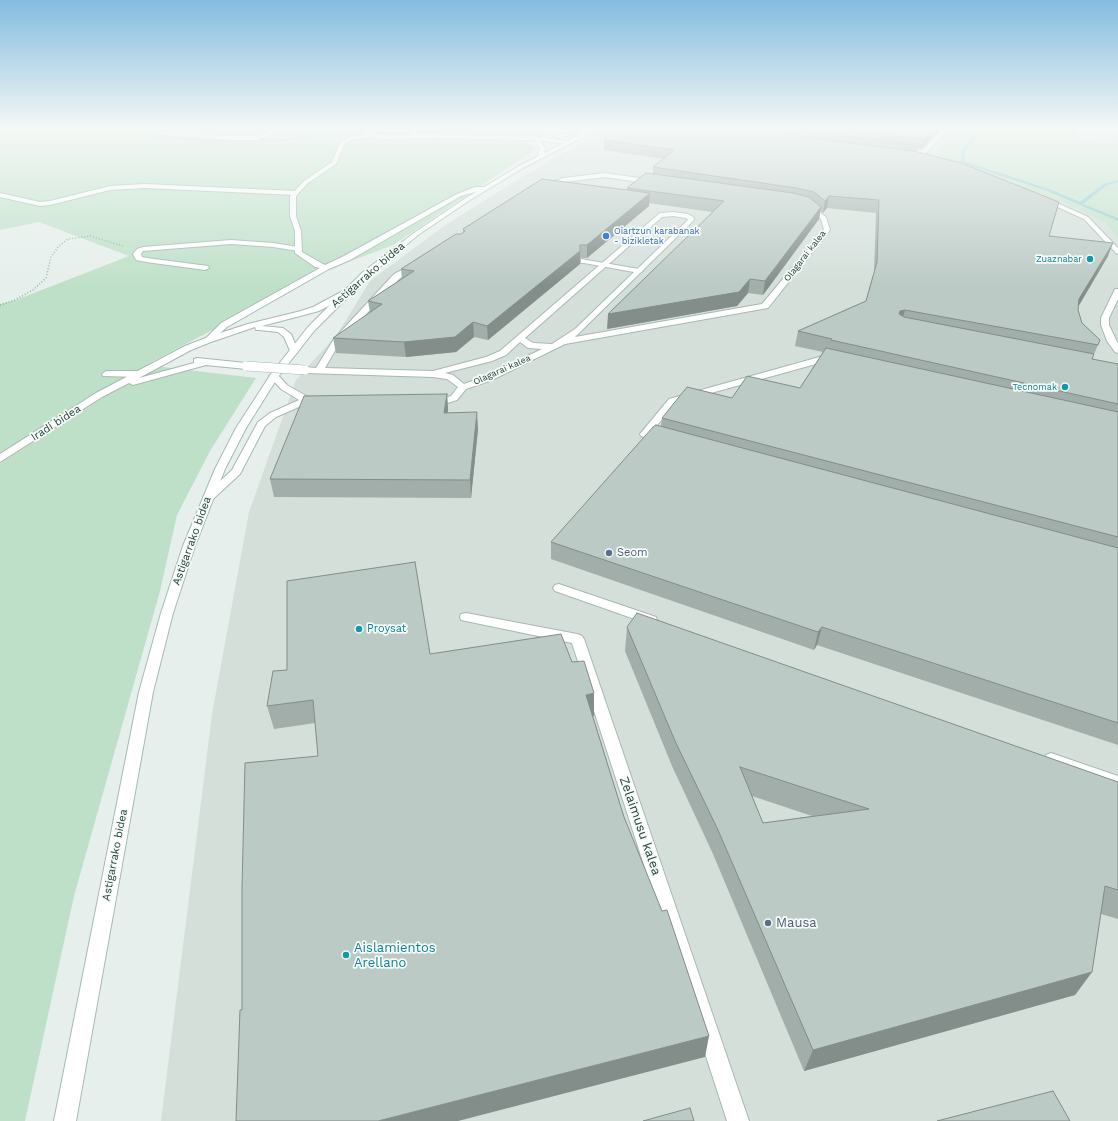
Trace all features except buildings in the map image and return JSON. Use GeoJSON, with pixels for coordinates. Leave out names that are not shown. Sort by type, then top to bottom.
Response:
{"type":"FeatureCollection","features":[{"type":"Feature","properties":{"kind":"street"},"geometry":{"type":"LineString","coordinates":[[307,181],[293,196],[292,208],[298,232],[298,249],[299,253],[326,267]]}},
{"type":"Feature","properties":{"kind":"street","name":"Astigarrako bidea"},"geometry":{"type":"LineString","coordinates":[[65,1121],[146,692],[167,613],[189,546],[208,498],[241,428],[274,376],[311,329],[366,274],[416,234],[497,181]]}},
{"type":"Feature","properties":{"kind":"street"},"geometry":{"type":"LineString","coordinates":[[535,190],[559,181]]}},
{"type":"Feature","properties":{"kind":"street"},"geometry":{"type":"LineString","coordinates":[[648,181],[660,183]]}},
{"type":"Feature","properties":{"kind":"street"},"geometry":{"type":"LineString","coordinates":[[0,195],[40,204],[50,204],[110,188],[145,186],[295,193]]}},
{"type":"Feature","properties":{"kind":"street"},"geometry":{"type":"LineString","coordinates":[[208,340],[224,325],[326,267],[346,258],[459,195],[475,189],[483,189]]}},
{"type":"Feature","properties":{"kind":"street"},"geometry":{"type":"LineString","coordinates":[[1034,195],[1071,210],[1086,218],[1118,252]]}},
{"type":"Feature","properties":{"kind":"street","name":"Olagarai kalea"},"geometry":{"type":"LineString","coordinates":[[563,342],[765,306],[827,230],[824,218],[810,207],[798,204]]}},
{"type":"Feature","properties":{"kind":"street","name":"Olagarai kalea"},"geometry":{"type":"LineString","coordinates":[[433,374],[489,359],[502,353],[660,215],[673,214],[688,216],[691,218],[691,220],[578,331],[563,342],[489,378],[463,387]]}},
{"type":"Feature","properties":{"kind":"street"},"geometry":{"type":"LineString","coordinates":[[205,268],[146,260],[139,258],[137,254],[139,250],[184,244],[231,242],[273,245],[298,249]]}},
{"type":"Feature","properties":{"kind":"street"},"geometry":{"type":"LineString","coordinates":[[584,261],[639,271]]}},
{"type":"Feature","properties":{"kind":"street"},"geometry":{"type":"LineString","coordinates":[[319,370],[337,341],[367,308],[397,276],[418,264]]}},
{"type":"Feature","properties":{"kind":"street"},"geometry":{"type":"LineString","coordinates":[[1118,291],[1105,318],[1105,325],[1111,341],[1118,350]]}},
{"type":"Feature","properties":{"kind":"street"},"geometry":{"type":"LineString","coordinates":[[112,388],[173,356],[208,340],[316,309],[346,293]]}},
{"type":"Feature","properties":{"kind":"street"},"geometry":{"type":"LineString","coordinates":[[242,329],[260,328],[280,330],[288,336],[294,351]]}},
{"type":"Feature","properties":{"kind":"street"},"geometry":{"type":"LineString","coordinates":[[520,338],[531,346],[554,346]]}},
{"type":"Feature","properties":{"kind":"street"},"geometry":{"type":"LineString","coordinates":[[173,356],[206,362],[246,366],[305,370],[433,374],[450,377],[463,387],[454,398],[433,405],[420,406]]}},
{"type":"Feature","properties":{"kind":"street"},"geometry":{"type":"LineString","coordinates":[[667,440],[644,434],[672,401],[823,358],[846,364]]}},
{"type":"Feature","properties":{"kind":"street"},"geometry":{"type":"LineString","coordinates":[[112,388],[206,362]]}},
{"type":"Feature","properties":{"kind":"street"},"geometry":{"type":"LineString","coordinates":[[106,374],[137,374]]}},
{"type":"Feature","properties":{"kind":"street"},"geometry":{"type":"LineString","coordinates":[[274,376],[284,387],[306,400]]}},
{"type":"Feature","properties":{"kind":"street","name":"Iradi bidea"},"geometry":{"type":"LineString","coordinates":[[0,459],[112,388]]}},
{"type":"Feature","properties":{"kind":"street"},"geometry":{"type":"LineString","coordinates":[[208,498],[236,472],[262,424],[273,415],[306,400],[330,401]]}},
{"type":"Feature","properties":{"kind":"street"},"geometry":{"type":"LineString","coordinates":[[559,588],[665,625]]}},
{"type":"Feature","properties":{"kind":"street","name":"Zelaimusu kalea"},"geometry":{"type":"LineString","coordinates":[[466,617],[577,639],[738,1121]]}},
{"type":"Feature","properties":{"kind":"street"},"geometry":{"type":"LineString","coordinates":[[1035,753],[1118,782]]}},
{"type":"Feature","properties":{"kind":"path"},"geometry":{"type":"LineString","coordinates":[[0,305],[15,300],[33,290],[46,278],[51,257],[59,246],[68,239],[90,236],[139,250]]}},
{"type":"Feature","properties":{"kind":"shaded area"},"geometry":{"type":"Polygon","coordinates":[[[515,181],[1007,181],[1067,204],[1105,223],[1118,238],[1118,1121],[161,1121],[212,714],[249,512],[296,380],[338,333],[370,281],[444,226],[515,181]]]}},
{"type":"Feature","properties":{"kind":"green space"},"geometry":{"type":"Polygon","coordinates":[[[0,181],[488,181],[393,245],[322,272],[146,365],[256,378],[210,451],[177,515],[160,591],[74,896],[25,1121],[0,1121],[0,304],[16,300],[129,256],[39,222],[0,230],[0,181]]]}},
{"type":"Feature","properties":{"kind":"green space"},"geometry":{"type":"Polygon","coordinates":[[[1007,181],[1118,181],[1118,238],[1105,223],[1067,204],[1007,181]]]}},
{"type":"Feature","properties":{"kind":"waterway"},"geometry":{"type":"LineString","coordinates":[[1021,181],[1048,190],[1080,204]]}},
{"type":"Feature","properties":{"kind":"waterway"},"geometry":{"type":"LineString","coordinates":[[1080,204],[1105,185],[1117,181]]}},
{"type":"Feature","properties":{"kind":"waterway"},"geometry":{"type":"LineString","coordinates":[[1080,204],[1118,220]]}},
{"type":"Feature","properties":{"kind":"place","name":"Oiartzun karabanak - bizikletak"},"geometry":{"type":"Point","coordinates":[606,236]}},
{"type":"Feature","properties":{"kind":"place","name":"Zuaznabar"},"geometry":{"type":"Point","coordinates":[1090,259]}},
{"type":"Feature","properties":{"kind":"place","name":"Tecnomak"},"geometry":{"type":"Point","coordinates":[1065,387]}},
{"type":"Feature","properties":{"kind":"place","name":"Seom"},"geometry":{"type":"Point","coordinates":[609,553]}},
{"type":"Feature","properties":{"kind":"place","name":"Proysat"},"geometry":{"type":"Point","coordinates":[359,629]}},
{"type":"Feature","properties":{"kind":"place","name":"Mausa"},"geometry":{"type":"Point","coordinates":[768,923]}},
{"type":"Feature","properties":{"kind":"place","name":"Aislamientos Arellano"},"geometry":{"type":"Point","coordinates":[346,955]}}]}
